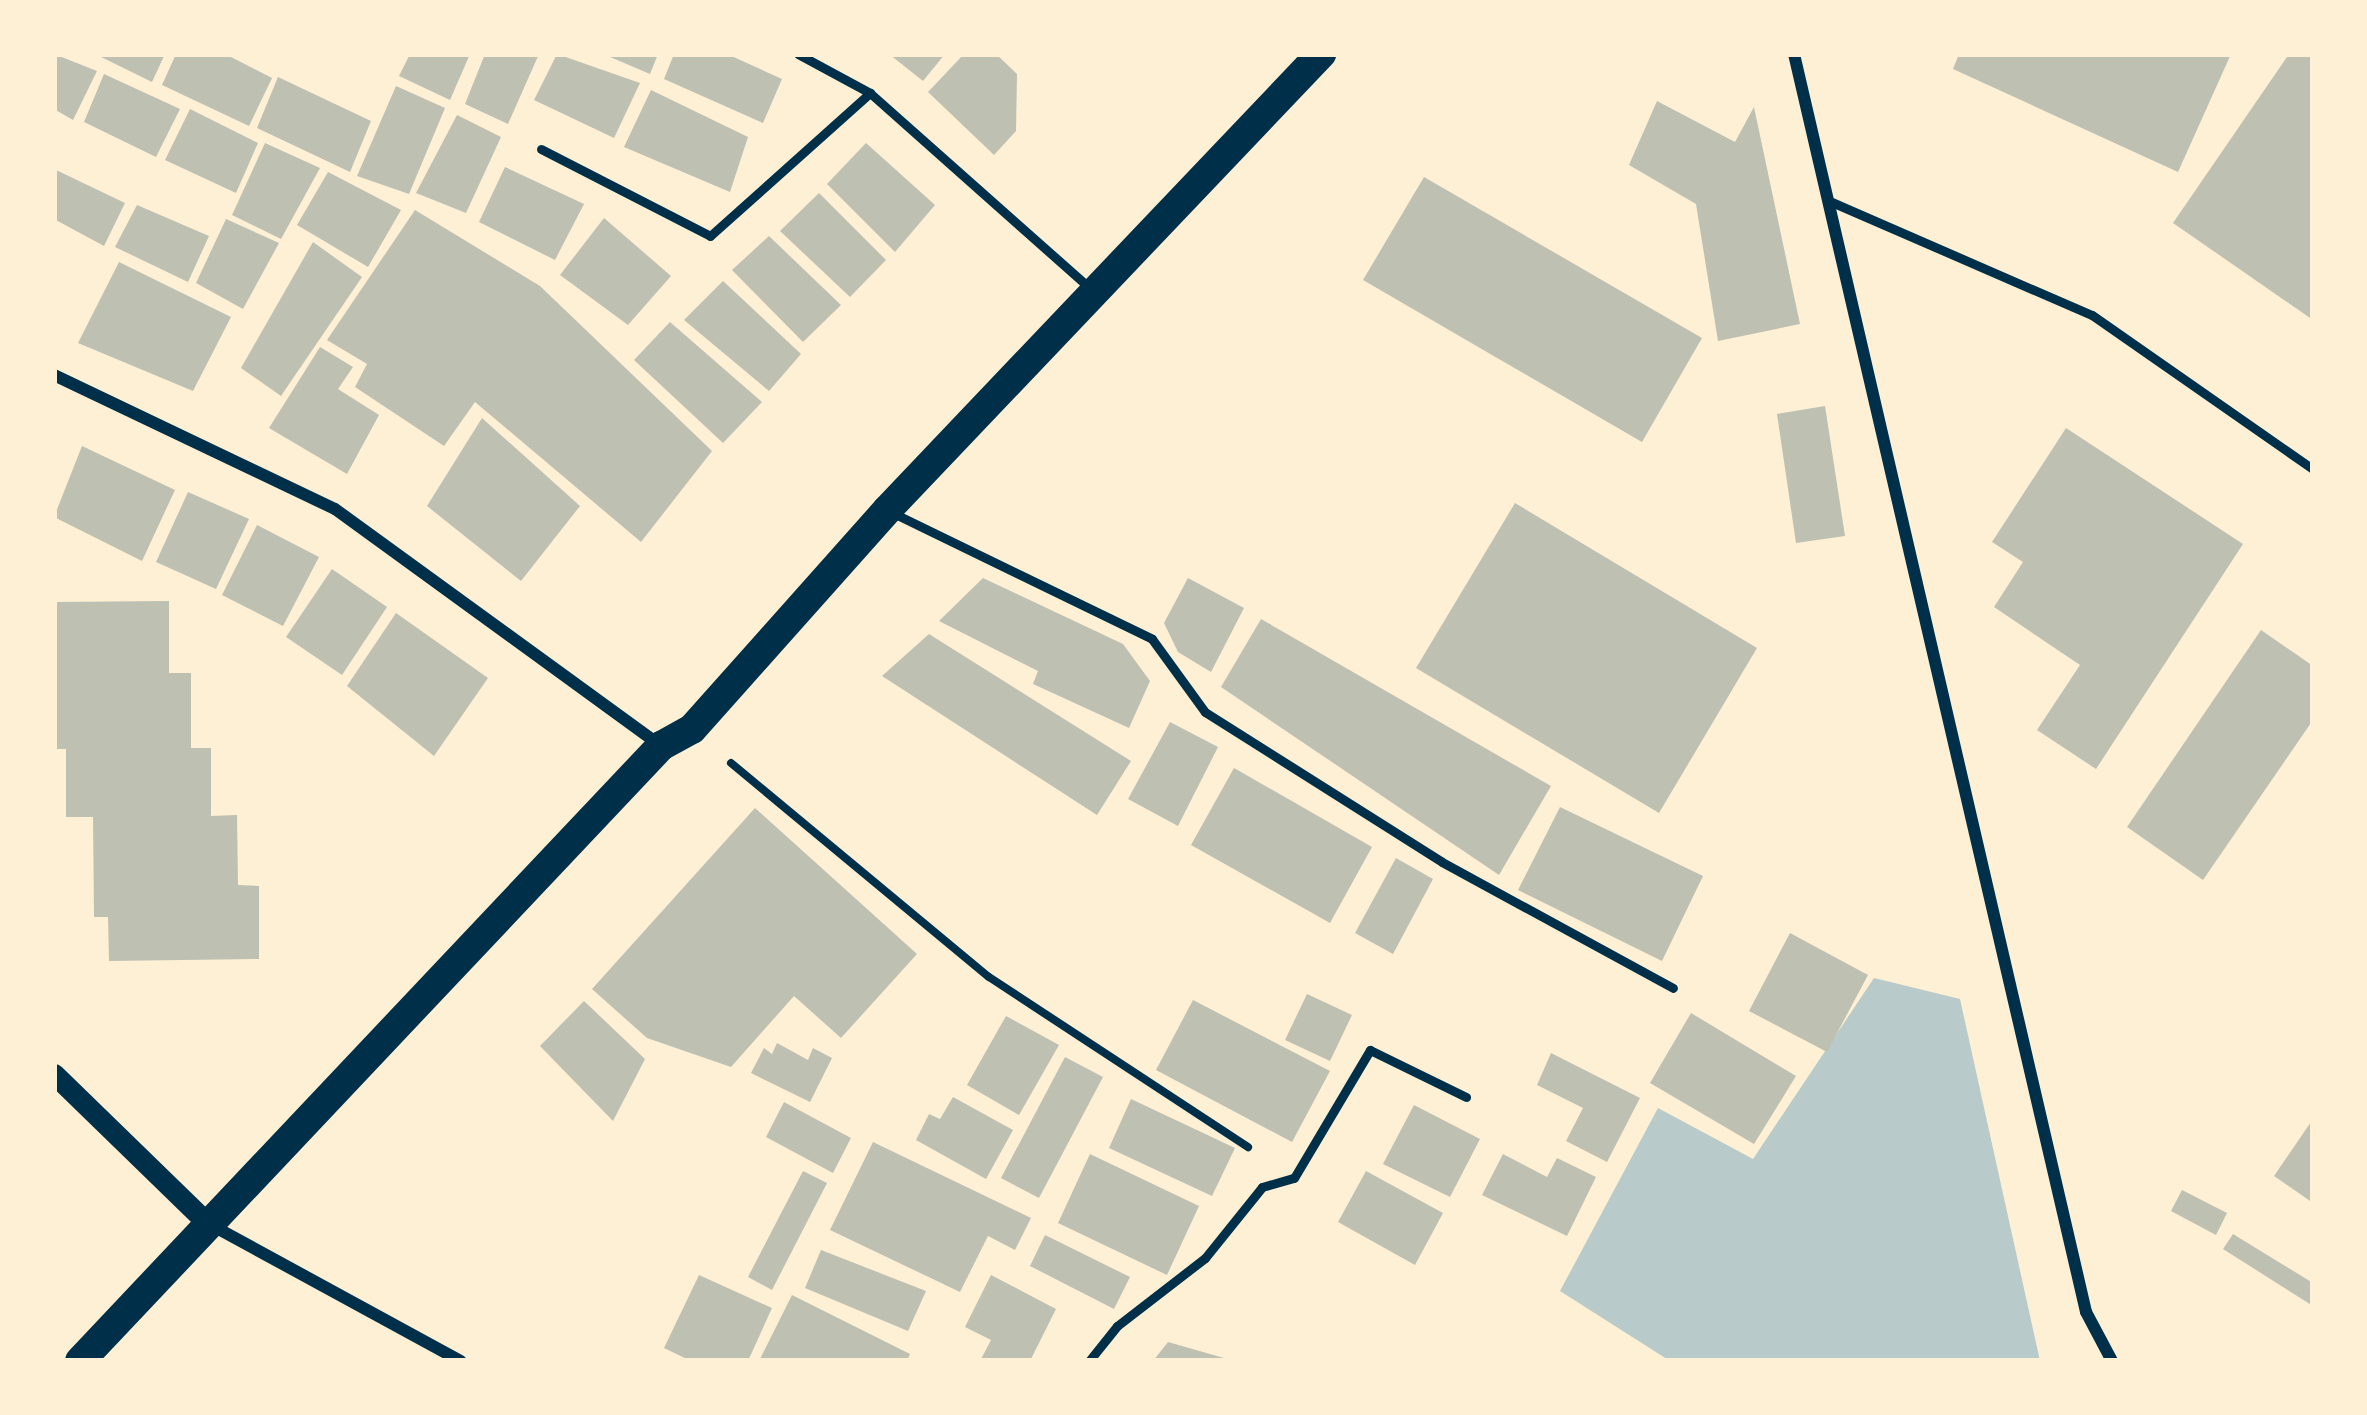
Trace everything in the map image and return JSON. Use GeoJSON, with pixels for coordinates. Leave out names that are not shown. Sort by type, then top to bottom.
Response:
{"type":"FeatureCollection","features":[{"type":"Feature","properties":{"kind":"main road"},"geometry":{"type":"LineString","coordinates":[[80,1361],[661,746],[692,729],[887,510],[1321,54]]}},
{"type":"Feature","properties":{"kind":"street"},"geometry":{"type":"LineString","coordinates":[[1794,54],[2086,1312],[2112,1361]]}},
{"type":"Feature","properties":{"kind":"street"},"geometry":{"type":"LineString","coordinates":[[54,375],[335,509],[661,746]]}},
{"type":"Feature","properties":{"kind":"street"},"geometry":{"type":"LineString","coordinates":[[54,1074],[207,1223],[460,1361]]}},
{"type":"Feature","properties":{"kind":"lane"},"geometry":{"type":"LineString","coordinates":[[798,54],[870,93],[1094,291]]}},
{"type":"Feature","properties":{"kind":"lane"},"geometry":{"type":"LineString","coordinates":[[541,149],[710,236],[870,93]]}},
{"type":"Feature","properties":{"kind":"lane"},"geometry":{"type":"LineString","coordinates":[[1826,199],[2092,315],[2313,469]]}},
{"type":"Feature","properties":{"kind":"lane"},"geometry":{"type":"LineString","coordinates":[[887,510],[1152,639],[1205,712],[1442,862],[1673,988]]}},
{"type":"Feature","properties":{"kind":"lane"},"geometry":{"type":"LineString","coordinates":[[1089,1361],[1117,1326],[1205,1258],[1262,1187],[1294,1178],[1370,1050],[1466,1097]]}},
{"type":"Feature","properties":{"kind":"path"},"geometry":{"type":"LineString","coordinates":[[692,729],[989,977],[1294,1178]]}},
{"type":"Feature","properties":{"kind":"shaded area"},"geometry":{"type":"Polygon","coordinates":[[[1874,978],[1960,999],[2040,1361],[1670,1361],[1560,1291],[1658,1108],[1753,1159],[1874,978]]]}},
{"type":"Feature","properties":{"kind":"building"},"geometry":{"type":"Polygon","coordinates":[[[54,54],[97,71],[73,120],[54,109],[54,54]]]}},
{"type":"Feature","properties":{"kind":"building"},"geometry":{"type":"Polygon","coordinates":[[[95,54],[165,54],[152,82],[95,54]]]}},
{"type":"Feature","properties":{"kind":"building"},"geometry":{"type":"Polygon","coordinates":[[[176,54],[225,54],[272,78],[249,126],[162,85],[176,54]]]}},
{"type":"Feature","properties":{"kind":"building"},"geometry":{"type":"Polygon","coordinates":[[[410,54],[470,54],[450,100],[399,76],[410,54]]]}},
{"type":"Feature","properties":{"kind":"building"},"geometry":{"type":"Polygon","coordinates":[[[485,54],[539,54],[508,124],[465,104],[485,54]]]}},
{"type":"Feature","properties":{"kind":"building"},"geometry":{"type":"Polygon","coordinates":[[[557,54],[640,83],[614,138],[534,100],[557,54]]]}},
{"type":"Feature","properties":{"kind":"building"},"geometry":{"type":"Polygon","coordinates":[[[603,54],[658,54],[650,74],[603,54]]]}},
{"type":"Feature","properties":{"kind":"building"},"geometry":{"type":"Polygon","coordinates":[[[674,54],[727,54],[782,79],[763,123],[664,79],[674,54]]]}},
{"type":"Feature","properties":{"kind":"building"},"geometry":{"type":"Polygon","coordinates":[[[889,54],[945,54],[923,81],[889,54]]]}},
{"type":"Feature","properties":{"kind":"building"},"geometry":{"type":"Polygon","coordinates":[[[964,54],[996,54],[1017,74],[1016,131],[994,155],[928,92],[964,54]]]}},
{"type":"Feature","properties":{"kind":"building"},"geometry":{"type":"Polygon","coordinates":[[[1959,54],[2231,54],[2178,172],[1953,69],[1959,54]]]}},
{"type":"Feature","properties":{"kind":"building"},"geometry":{"type":"Polygon","coordinates":[[[2289,54],[2313,54],[2313,320],[2173,223],[2289,54]]]}},
{"type":"Feature","properties":{"kind":"building"},"geometry":{"type":"Polygon","coordinates":[[[104,74],[180,109],[156,157],[84,122],[104,74]]]}},
{"type":"Feature","properties":{"kind":"building"},"geometry":{"type":"Polygon","coordinates":[[[278,77],[371,121],[350,172],[257,128],[278,77]]]}},
{"type":"Feature","properties":{"kind":"building"},"geometry":{"type":"Polygon","coordinates":[[[396,86],[445,108],[409,194],[357,176],[396,86]]]}},
{"type":"Feature","properties":{"kind":"building"},"geometry":{"type":"Polygon","coordinates":[[[651,90],[748,137],[730,192],[624,147],[651,90]]]}},
{"type":"Feature","properties":{"kind":"building"},"geometry":{"type":"Polygon","coordinates":[[[1657,101],[1735,142],[1754,107],[1800,324],[1718,341],[1696,204],[1629,165],[1657,101]]]}},
{"type":"Feature","properties":{"kind":"building"},"geometry":{"type":"Polygon","coordinates":[[[190,109],[258,143],[236,193],[165,160],[190,109]]]}},
{"type":"Feature","properties":{"kind":"building"},"geometry":{"type":"Polygon","coordinates":[[[457,115],[501,137],[466,213],[416,193],[457,115]]]}},
{"type":"Feature","properties":{"kind":"building"},"geometry":{"type":"Polygon","coordinates":[[[265,143],[320,168],[281,239],[232,215],[265,143]]]}},
{"type":"Feature","properties":{"kind":"building"},"geometry":{"type":"Polygon","coordinates":[[[866,143],[935,205],[895,252],[827,184],[866,143]]]}},
{"type":"Feature","properties":{"kind":"building"},"geometry":{"type":"Polygon","coordinates":[[[505,167],[584,204],[555,260],[479,222],[505,167]]]}},
{"type":"Feature","properties":{"kind":"building"},"geometry":{"type":"Polygon","coordinates":[[[54,169],[125,203],[104,246],[54,219],[54,169]]]}},
{"type":"Feature","properties":{"kind":"building"},"geometry":{"type":"Polygon","coordinates":[[[328,172],[401,210],[368,267],[297,225],[328,172]]]}},
{"type":"Feature","properties":{"kind":"building"},"geometry":{"type":"Polygon","coordinates":[[[1424,177],[1702,338],[1642,442],[1363,280],[1424,177]]]}},
{"type":"Feature","properties":{"kind":"building"},"geometry":{"type":"Polygon","coordinates":[[[819,193],[886,260],[850,297],[780,231],[819,193]]]}},
{"type":"Feature","properties":{"kind":"building"},"geometry":{"type":"Polygon","coordinates":[[[137,205],[209,236],[188,282],[115,247],[137,205]]]}},
{"type":"Feature","properties":{"kind":"building"},"geometry":{"type":"Polygon","coordinates":[[[415,210],[540,286],[712,451],[641,542],[475,402],[444,446],[355,387],[367,364],[327,340],[415,210]]]}},
{"type":"Feature","properties":{"kind":"building"},"geometry":{"type":"Polygon","coordinates":[[[604,218],[671,276],[628,325],[560,275],[604,218]]]}},
{"type":"Feature","properties":{"kind":"building"},"geometry":{"type":"Polygon","coordinates":[[[226,219],[279,243],[243,309],[196,283],[226,219]]]}},
{"type":"Feature","properties":{"kind":"building"},"geometry":{"type":"Polygon","coordinates":[[[769,236],[841,305],[803,342],[732,270],[769,236]]]}},
{"type":"Feature","properties":{"kind":"building"},"geometry":{"type":"Polygon","coordinates":[[[313,242],[362,277],[281,396],[241,368],[313,242]]]}},
{"type":"Feature","properties":{"kind":"building"},"geometry":{"type":"Polygon","coordinates":[[[119,262],[231,317],[193,391],[78,343],[119,262]]]}},
{"type":"Feature","properties":{"kind":"building"},"geometry":{"type":"Polygon","coordinates":[[[723,281],[801,354],[769,391],[684,320],[723,281]]]}},
{"type":"Feature","properties":{"kind":"building"},"geometry":{"type":"Polygon","coordinates":[[[670,322],[762,402],[723,443],[634,360],[670,322]]]}},
{"type":"Feature","properties":{"kind":"building"},"geometry":{"type":"Polygon","coordinates":[[[320,347],[353,367],[338,389],[379,415],[347,474],[269,428],[320,347]]]}},
{"type":"Feature","properties":{"kind":"building"},"geometry":{"type":"Polygon","coordinates":[[[1825,406],[1845,536],[1796,543],[1777,414],[1825,406]]]}},
{"type":"Feature","properties":{"kind":"building"},"geometry":{"type":"Polygon","coordinates":[[[482,418],[580,506],[521,581],[427,506],[482,418]]]}},
{"type":"Feature","properties":{"kind":"building"},"geometry":{"type":"Polygon","coordinates":[[[2066,428],[2243,544],[2096,769],[2037,730],[2080,665],[1994,607],[2023,562],[1992,542],[2066,428]]]}},
{"type":"Feature","properties":{"kind":"building"},"geometry":{"type":"Polygon","coordinates":[[[82,446],[175,490],[142,561],[54,517],[82,446]]]}},
{"type":"Feature","properties":{"kind":"building"},"geometry":{"type":"Polygon","coordinates":[[[188,492],[249,519],[216,589],[156,562],[188,492]]]}},
{"type":"Feature","properties":{"kind":"building"},"geometry":{"type":"Polygon","coordinates":[[[1515,503],[1757,648],[1659,813],[1416,668],[1515,503]]]}},
{"type":"Feature","properties":{"kind":"building"},"geometry":{"type":"Polygon","coordinates":[[[257,525],[319,557],[283,626],[222,595],[257,525]]]}},
{"type":"Feature","properties":{"kind":"building"},"geometry":{"type":"Polygon","coordinates":[[[332,569],[387,607],[342,675],[286,637],[332,569]]]}},
{"type":"Feature","properties":{"kind":"building"},"geometry":{"type":"Polygon","coordinates":[[[983,578],[1123,644],[1150,681],[1129,728],[1033,684],[1038,671],[939,621],[983,578]]]}},
{"type":"Feature","properties":{"kind":"building"},"geometry":{"type":"Polygon","coordinates":[[[1188,578],[1244,608],[1211,672],[1178,652],[1164,623],[1188,578]]]}},
{"type":"Feature","properties":{"kind":"building"},"geometry":{"type":"Polygon","coordinates":[[[169,601],[169,673],[191,673],[191,748],[211,748],[211,816],[237,815],[238,885],[259,886],[259,959],[109,961],[108,917],[94,917],[93,817],[66,817],[66,749],[54,749],[54,602],[169,601]]]}},
{"type":"Feature","properties":{"kind":"building"},"geometry":{"type":"Polygon","coordinates":[[[396,613],[488,678],[434,756],[347,686],[396,613]]]}},
{"type":"Feature","properties":{"kind":"building"},"geometry":{"type":"Polygon","coordinates":[[[1261,619],[1551,786],[1499,875],[1221,687],[1261,619]]]}},
{"type":"Feature","properties":{"kind":"building"},"geometry":{"type":"Polygon","coordinates":[[[2261,630],[2313,666],[2313,720],[2203,880],[2127,827],[2261,630]]]}},
{"type":"Feature","properties":{"kind":"building"},"geometry":{"type":"Polygon","coordinates":[[[929,634],[1131,761],[1097,815],[882,676],[929,634]]]}},
{"type":"Feature","properties":{"kind":"building"},"geometry":{"type":"Polygon","coordinates":[[[1170,722],[1218,747],[1178,826],[1128,799],[1170,722]]]}},
{"type":"Feature","properties":{"kind":"building"},"geometry":{"type":"Polygon","coordinates":[[[1234,768],[1372,847],[1330,923],[1191,845],[1234,768]]]}},
{"type":"Feature","properties":{"kind":"building"},"geometry":{"type":"Polygon","coordinates":[[[1560,807],[1703,876],[1662,961],[1518,890],[1560,807]]]}},
{"type":"Feature","properties":{"kind":"building"},"geometry":{"type":"Polygon","coordinates":[[[755,808],[917,954],[841,1038],[794,996],[731,1067],[647,1038],[592,989],[755,808]]]}},
{"type":"Feature","properties":{"kind":"building"},"geometry":{"type":"Polygon","coordinates":[[[1396,858],[1433,879],[1393,954],[1355,933],[1396,858]]]}},
{"type":"Feature","properties":{"kind":"building"},"geometry":{"type":"Polygon","coordinates":[[[1790,933],[1868,975],[1827,1052],[1749,1011],[1790,933]]]}},
{"type":"Feature","properties":{"kind":"building"},"geometry":{"type":"Polygon","coordinates":[[[1307,994],[1352,1015],[1330,1061],[1285,1040],[1307,994]]]}},
{"type":"Feature","properties":{"kind":"building"},"geometry":{"type":"Polygon","coordinates":[[[1193,1000],[1330,1071],[1292,1142],[1156,1070],[1193,1000]]]}},
{"type":"Feature","properties":{"kind":"building"},"geometry":{"type":"Polygon","coordinates":[[[584,1001],[645,1059],[613,1121],[540,1046],[584,1001]]]}},
{"type":"Feature","properties":{"kind":"building"},"geometry":{"type":"Polygon","coordinates":[[[1691,1013],[1796,1076],[1754,1144],[1650,1083],[1691,1013]]]}},
{"type":"Feature","properties":{"kind":"building"},"geometry":{"type":"Polygon","coordinates":[[[1006,1016],[1059,1045],[1019,1115],[967,1085],[1006,1016]]]}},
{"type":"Feature","properties":{"kind":"building"},"geometry":{"type":"Polygon","coordinates":[[[777,1043],[808,1060],[813,1048],[832,1058],[810,1102],[751,1073],[764,1048],[772,1054],[777,1043]]]}},
{"type":"Feature","properties":{"kind":"building"},"geometry":{"type":"Polygon","coordinates":[[[1551,1053],[1640,1098],[1607,1162],[1566,1141],[1583,1108],[1537,1085],[1551,1053]]]}},
{"type":"Feature","properties":{"kind":"building"},"geometry":{"type":"Polygon","coordinates":[[[1065,1057],[1103,1077],[1039,1198],[1001,1178],[1065,1057]]]}},
{"type":"Feature","properties":{"kind":"building"},"geometry":{"type":"Polygon","coordinates":[[[953,1097],[1013,1130],[986,1179],[916,1140],[929,1114],[940,1119],[953,1097]]]}},
{"type":"Feature","properties":{"kind":"building"},"geometry":{"type":"Polygon","coordinates":[[[1131,1099],[1235,1148],[1212,1196],[1109,1148],[1131,1099]]]}},
{"type":"Feature","properties":{"kind":"building"},"geometry":{"type":"Polygon","coordinates":[[[784,1102],[851,1138],[833,1173],[766,1137],[784,1102]]]}},
{"type":"Feature","properties":{"kind":"building"},"geometry":{"type":"Polygon","coordinates":[[[1414,1105],[1480,1139],[1450,1197],[1383,1164],[1414,1105]]]}},
{"type":"Feature","properties":{"kind":"building"},"geometry":{"type":"Polygon","coordinates":[[[2313,1119],[2313,1203],[2274,1176],[2313,1119]]]}},
{"type":"Feature","properties":{"kind":"building"},"geometry":{"type":"Polygon","coordinates":[[[873,1142],[1031,1218],[1015,1250],[988,1236],[960,1292],[830,1230],[873,1142]]]}},
{"type":"Feature","properties":{"kind":"building"},"geometry":{"type":"Polygon","coordinates":[[[1090,1154],[1199,1206],[1167,1275],[1058,1223],[1090,1154]]]}},
{"type":"Feature","properties":{"kind":"building"},"geometry":{"type":"Polygon","coordinates":[[[1503,1154],[1547,1177],[1557,1158],[1596,1177],[1567,1236],[1482,1195],[1503,1154]]]}},
{"type":"Feature","properties":{"kind":"building"},"geometry":{"type":"Polygon","coordinates":[[[803,1171],[827,1183],[772,1290],[748,1277],[803,1171]]]}},
{"type":"Feature","properties":{"kind":"building"},"geometry":{"type":"Polygon","coordinates":[[[1366,1171],[1443,1213],[1415,1265],[1338,1222],[1366,1171]]]}},
{"type":"Feature","properties":{"kind":"building"},"geometry":{"type":"Polygon","coordinates":[[[2182,1190],[2227,1213],[2216,1235],[2171,1211],[2182,1190]]]}},
{"type":"Feature","properties":{"kind":"building"},"geometry":{"type":"Polygon","coordinates":[[[2233,1234],[2313,1283],[2313,1306],[2223,1249],[2233,1234]]]}},
{"type":"Feature","properties":{"kind":"building"},"geometry":{"type":"Polygon","coordinates":[[[1045,1235],[1130,1277],[1114,1309],[1030,1266],[1045,1235]]]}},
{"type":"Feature","properties":{"kind":"building"},"geometry":{"type":"Polygon","coordinates":[[[821,1250],[926,1291],[908,1331],[805,1288],[821,1250]]]}},
{"type":"Feature","properties":{"kind":"building"},"geometry":{"type":"Polygon","coordinates":[[[699,1275],[772,1308],[748,1361],[691,1361],[664,1348],[699,1275]]]}},
{"type":"Feature","properties":{"kind":"building"},"geometry":{"type":"Polygon","coordinates":[[[991,1275],[1056,1309],[1030,1361],[980,1361],[991,1340],[965,1327],[991,1275]]]}},
{"type":"Feature","properties":{"kind":"building"},"geometry":{"type":"Polygon","coordinates":[[[792,1295],[910,1354],[907,1361],[759,1361],[792,1295]]]}},
{"type":"Feature","properties":{"kind":"building"},"geometry":{"type":"Polygon","coordinates":[[[1168,1342],[1231,1360],[1231,1361],[1153,1361],[1168,1342]]]}}]}
